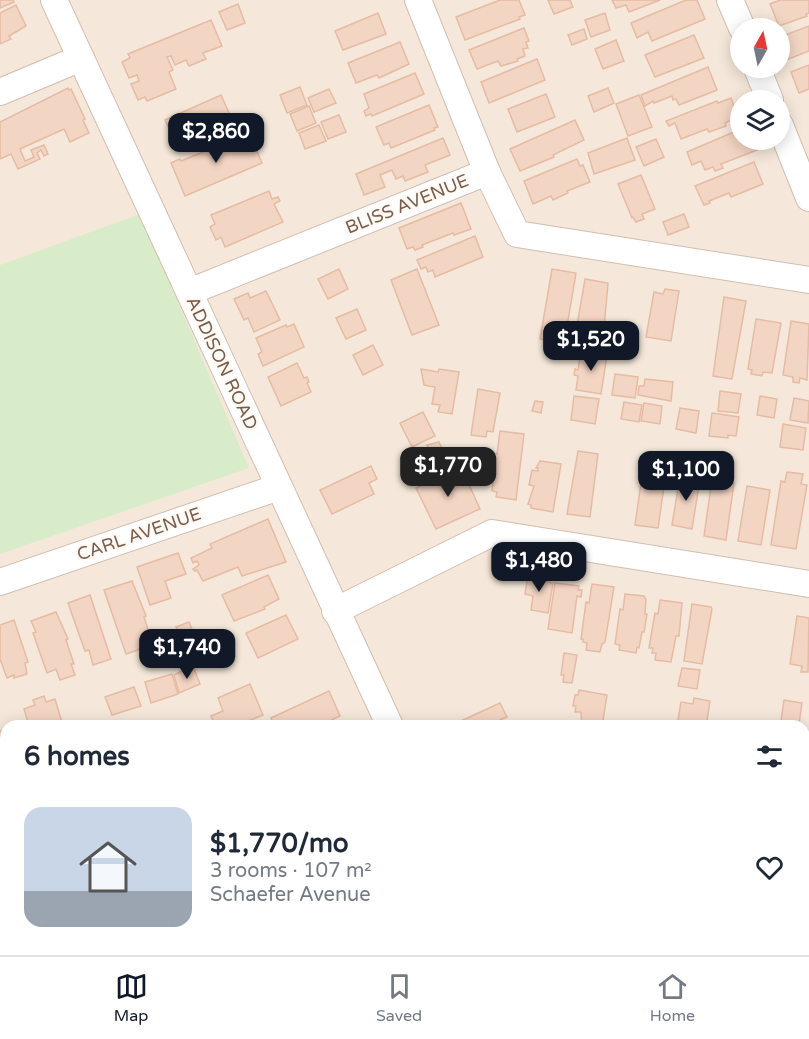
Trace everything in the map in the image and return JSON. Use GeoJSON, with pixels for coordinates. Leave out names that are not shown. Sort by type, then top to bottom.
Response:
{"type":"FeatureCollection","features":[{"type":"Feature","properties":{"kind":"street","name":"ADDISON ROAD"},"geometry":{"type":"LineString","coordinates":[[54,0],[387,720]]}},
{"type":"Feature","properties":{"kind":"street"},"geometry":{"type":"LineString","coordinates":[[418,0],[487,172]]}},
{"type":"Feature","properties":{"kind":"street"},"geometry":{"type":"LineString","coordinates":[[730,0],[738,18]]}},
{"type":"Feature","properties":{"kind":"street"},"geometry":{"type":"LineString","coordinates":[[0,92],[81,58]]}},
{"type":"Feature","properties":{"kind":"street"},"geometry":{"type":"LineString","coordinates":[[790,150],[809,198]]}},
{"type":"Feature","properties":{"kind":"street","name":"BLISS AVENUE"},"geometry":{"type":"LineString","coordinates":[[189,292],[487,172],[517,234],[809,280]]}},
{"type":"Feature","properties":{"kind":"street","name":"CARL AVENUE"},"geometry":{"type":"LineString","coordinates":[[0,582],[279,487]]}},
{"type":"Feature","properties":{"kind":"street"},"geometry":{"type":"LineString","coordinates":[[335,611],[492,533],[809,584]]}},
{"type":"Feature","properties":{"kind":"shaded area"},"geometry":{"type":"Polygon","coordinates":[[[0,0],[809,0],[809,720],[0,720],[0,0]]]}},
{"type":"Feature","properties":{"kind":"green space"},"geometry":{"type":"Polygon","coordinates":[[[140,214],[249,468],[0,554],[0,265],[140,214]]]}},
{"type":"Feature","properties":{"kind":"building"},"geometry":{"type":"Polygon","coordinates":[[[0,0],[13,0],[14,2],[0,8],[0,0]]]}},
{"type":"Feature","properties":{"kind":"building"},"geometry":{"type":"Polygon","coordinates":[[[500,0],[519,0],[525,15],[465,40],[456,17],[500,0]]]}},
{"type":"Feature","properties":{"kind":"building"},"geometry":{"type":"Polygon","coordinates":[[[548,0],[570,0],[573,7],[554,14],[548,0]]]}},
{"type":"Feature","properties":{"kind":"building"},"geometry":{"type":"Polygon","coordinates":[[[612,0],[660,0],[629,12],[626,5],[616,8],[612,0]]]}},
{"type":"Feature","properties":{"kind":"building"},"geometry":{"type":"Polygon","coordinates":[[[686,0],[697,0],[705,19],[652,41],[648,32],[637,38],[631,23],[686,0]]]}},
{"type":"Feature","properties":{"kind":"building"},"geometry":{"type":"Polygon","coordinates":[[[780,0],[809,0],[809,13],[806,14],[807,16],[790,22],[790,18],[776,18],[770,4],[780,0]]]}},
{"type":"Feature","properties":{"kind":"building"},"geometry":{"type":"Polygon","coordinates":[[[238,4],[245,23],[227,30],[219,12],[238,4]]]}},
{"type":"Feature","properties":{"kind":"building"},"geometry":{"type":"Polygon","coordinates":[[[16,5],[26,26],[9,36],[11,39],[0,44],[0,13],[16,5]]]}},
{"type":"Feature","properties":{"kind":"building"},"geometry":{"type":"Polygon","coordinates":[[[378,13],[386,34],[343,50],[335,31],[378,13]]]}},
{"type":"Feature","properties":{"kind":"building"},"geometry":{"type":"Polygon","coordinates":[[[605,13],[610,30],[591,37],[585,20],[605,13]]]}},
{"type":"Feature","properties":{"kind":"building"},"geometry":{"type":"Polygon","coordinates":[[[211,20],[222,46],[203,53],[206,59],[189,66],[186,60],[175,65],[171,56],[167,57],[173,70],[169,72],[176,89],[147,101],[145,97],[138,100],[131,84],[139,81],[137,75],[129,78],[122,62],[130,58],[128,54],[211,20]]]}},
{"type":"Feature","properties":{"kind":"building"},"geometry":{"type":"Polygon","coordinates":[[[809,26],[809,51],[790,58],[790,33],[809,26]]]}},
{"type":"Feature","properties":{"kind":"building"},"geometry":{"type":"Polygon","coordinates":[[[524,28],[529,41],[526,42],[528,48],[523,49],[525,56],[517,59],[518,61],[501,66],[498,61],[477,69],[469,50],[524,28]]]}},
{"type":"Feature","properties":{"kind":"building"},"geometry":{"type":"Polygon","coordinates":[[[584,29],[587,39],[572,45],[568,35],[584,29]]]}},
{"type":"Feature","properties":{"kind":"building"},"geometry":{"type":"Polygon","coordinates":[[[694,35],[704,58],[655,77],[645,55],[694,35]]]}},
{"type":"Feature","properties":{"kind":"building"},"geometry":{"type":"Polygon","coordinates":[[[616,40],[624,61],[603,69],[595,49],[616,40]]]}},
{"type":"Feature","properties":{"kind":"building"},"geometry":{"type":"Polygon","coordinates":[[[400,42],[409,64],[379,78],[377,75],[356,83],[348,63],[400,42]]]}},
{"type":"Feature","properties":{"kind":"building"},"geometry":{"type":"Polygon","coordinates":[[[537,59],[545,80],[489,103],[481,82],[537,59]]]}},
{"type":"Feature","properties":{"kind":"building"},"geometry":{"type":"Polygon","coordinates":[[[809,65],[809,89],[799,93],[791,72],[809,65]]]}},
{"type":"Feature","properties":{"kind":"building"},"geometry":{"type":"Polygon","coordinates":[[[708,67],[717,90],[679,105],[672,96],[654,103],[653,101],[645,106],[641,95],[708,67]]]}},
{"type":"Feature","properties":{"kind":"building"},"geometry":{"type":"Polygon","coordinates":[[[415,73],[424,94],[372,116],[371,114],[366,116],[364,111],[369,108],[364,94],[415,73]]]}},
{"type":"Feature","properties":{"kind":"building"},"geometry":{"type":"Polygon","coordinates":[[[300,87],[307,105],[287,113],[280,95],[300,87]]]}},
{"type":"Feature","properties":{"kind":"building"},"geometry":{"type":"Polygon","coordinates":[[[68,88],[71,89],[85,119],[83,120],[89,133],[70,142],[64,129],[20,149],[25,161],[34,157],[31,150],[44,145],[48,154],[44,156],[41,150],[37,153],[40,159],[18,169],[11,154],[0,159],[0,122],[68,88]]]}},
{"type":"Feature","properties":{"kind":"building"},"geometry":{"type":"Polygon","coordinates":[[[608,88],[614,103],[594,112],[588,96],[608,88]]]}},
{"type":"Feature","properties":{"kind":"building"},"geometry":{"type":"Polygon","coordinates":[[[329,89],[336,103],[314,112],[308,98],[329,89]]]}},
{"type":"Feature","properties":{"kind":"building"},"geometry":{"type":"Polygon","coordinates":[[[546,94],[555,117],[517,132],[508,109],[546,94]]]}},
{"type":"Feature","properties":{"kind":"building"},"geometry":{"type":"Polygon","coordinates":[[[221,95],[235,126],[179,151],[165,120],[221,95]]]}},
{"type":"Feature","properties":{"kind":"building"},"geometry":{"type":"Polygon","coordinates":[[[639,95],[652,127],[628,136],[616,104],[639,95]]]}},
{"type":"Feature","properties":{"kind":"building"},"geometry":{"type":"Polygon","coordinates":[[[730,98],[730,121],[725,123],[726,126],[709,132],[707,129],[681,139],[675,123],[669,126],[666,121],[717,101],[718,103],[730,98]]]}},
{"type":"Feature","properties":{"kind":"building"},"geometry":{"type":"Polygon","coordinates":[[[429,105],[438,127],[434,128],[435,130],[391,148],[389,143],[384,145],[376,127],[429,105]]]}},
{"type":"Feature","properties":{"kind":"building"},"geometry":{"type":"Polygon","coordinates":[[[309,106],[316,123],[297,131],[290,114],[309,106]]]}},
{"type":"Feature","properties":{"kind":"building"},"geometry":{"type":"Polygon","coordinates":[[[339,115],[346,132],[328,139],[321,122],[339,115]]]}},
{"type":"Feature","properties":{"kind":"building"},"geometry":{"type":"Polygon","coordinates":[[[575,120],[584,140],[553,155],[554,157],[520,171],[510,149],[575,120]]]}},
{"type":"Feature","properties":{"kind":"building"},"geometry":{"type":"Polygon","coordinates":[[[319,125],[326,141],[305,149],[299,133],[319,125]]]}},
{"type":"Feature","properties":{"kind":"building"},"geometry":{"type":"Polygon","coordinates":[[[249,133],[262,163],[185,196],[171,163],[249,133]]]}},
{"type":"Feature","properties":{"kind":"building"},"geometry":{"type":"Polygon","coordinates":[[[730,134],[730,150],[757,150],[721,164],[723,168],[715,171],[713,167],[705,170],[701,161],[692,165],[687,152],[730,134]]]}},
{"type":"Feature","properties":{"kind":"building"},"geometry":{"type":"Polygon","coordinates":[[[443,138],[450,155],[425,165],[428,172],[405,181],[403,176],[396,179],[392,170],[380,175],[385,187],[364,195],[356,174],[443,138]]]}},
{"type":"Feature","properties":{"kind":"building"},"geometry":{"type":"Polygon","coordinates":[[[627,138],[635,160],[594,174],[588,153],[627,138]]]}},
{"type":"Feature","properties":{"kind":"building"},"geometry":{"type":"Polygon","coordinates":[[[656,139],[664,157],[644,166],[636,147],[656,139]]]}},
{"type":"Feature","properties":{"kind":"building"},"geometry":{"type":"Polygon","coordinates":[[[577,159],[580,166],[583,165],[590,182],[567,191],[568,193],[553,200],[551,196],[533,204],[524,181],[577,159]]]}},
{"type":"Feature","properties":{"kind":"building"},"geometry":{"type":"Polygon","coordinates":[[[754,162],[763,184],[731,197],[729,193],[704,205],[695,186],[754,162]]]}},
{"type":"Feature","properties":{"kind":"building"},"geometry":{"type":"Polygon","coordinates":[[[641,175],[655,209],[642,214],[644,219],[636,222],[632,218],[618,184],[641,175]]]}},
{"type":"Feature","properties":{"kind":"building"},"geometry":{"type":"Polygon","coordinates":[[[269,191],[272,199],[278,197],[280,201],[274,204],[283,222],[225,247],[221,237],[216,240],[210,227],[215,224],[211,215],[269,191]]]}},
{"type":"Feature","properties":{"kind":"building"},"geometry":{"type":"Polygon","coordinates":[[[461,203],[471,229],[454,235],[453,233],[415,250],[413,247],[407,249],[399,228],[461,203]]]}},
{"type":"Feature","properties":{"kind":"building"},"geometry":{"type":"Polygon","coordinates":[[[684,214],[689,227],[668,235],[663,222],[684,214]]]}},
{"type":"Feature","properties":{"kind":"building"},"geometry":{"type":"Polygon","coordinates":[[[475,236],[483,257],[435,277],[433,270],[428,272],[426,267],[421,269],[417,260],[475,236]]]}},
{"type":"Feature","properties":{"kind":"building"},"geometry":{"type":"Polygon","coordinates":[[[339,269],[348,289],[328,299],[318,279],[339,269]]]}},
{"type":"Feature","properties":{"kind":"building"},"geometry":{"type":"Polygon","coordinates":[[[417,269],[439,325],[412,335],[391,280],[417,269]]]}},
{"type":"Feature","properties":{"kind":"building"},"geometry":{"type":"Polygon","coordinates":[[[552,269],[576,273],[564,344],[540,339],[552,269]]]}},
{"type":"Feature","properties":{"kind":"building"},"geometry":{"type":"Polygon","coordinates":[[[585,279],[608,283],[604,328],[577,325],[585,279]]]}},
{"type":"Feature","properties":{"kind":"building"},"geometry":{"type":"Polygon","coordinates":[[[665,289],[679,291],[671,341],[646,337],[654,292],[663,294],[665,289]]]}},
{"type":"Feature","properties":{"kind":"building"},"geometry":{"type":"Polygon","coordinates":[[[266,291],[280,320],[254,332],[248,318],[244,320],[234,299],[248,293],[250,298],[266,291]]]}},
{"type":"Feature","properties":{"kind":"building"},"geometry":{"type":"Polygon","coordinates":[[[724,297],[746,301],[732,379],[713,376],[724,297]]]}},
{"type":"Feature","properties":{"kind":"building"},"geometry":{"type":"Polygon","coordinates":[[[357,309],[366,330],[346,339],[336,318],[357,309]]]}},
{"type":"Feature","properties":{"kind":"building"},"geometry":{"type":"Polygon","coordinates":[[[756,319],[781,323],[772,373],[763,372],[762,376],[751,374],[752,370],[748,369],[756,319]]]}},
{"type":"Feature","properties":{"kind":"building"},"geometry":{"type":"Polygon","coordinates":[[[791,321],[809,324],[807,380],[800,378],[799,383],[793,382],[793,377],[783,375],[791,321]]]}},
{"type":"Feature","properties":{"kind":"building"},"geometry":{"type":"Polygon","coordinates":[[[294,324],[304,347],[263,366],[258,354],[262,352],[256,338],[286,325],[287,327],[294,324]]]}},
{"type":"Feature","properties":{"kind":"building"},"geometry":{"type":"Polygon","coordinates":[[[373,345],[383,365],[363,375],[353,355],[373,345]]]}},
{"type":"Feature","properties":{"kind":"building"},"geometry":{"type":"Polygon","coordinates":[[[589,349],[594,349],[593,353],[607,355],[601,394],[576,390],[578,376],[574,375],[575,369],[578,370],[581,351],[588,352],[589,349]]]}},
{"type":"Feature","properties":{"kind":"building"},"geometry":{"type":"Polygon","coordinates":[[[297,363],[304,378],[307,377],[311,392],[281,406],[268,377],[297,363]]]}},
{"type":"Feature","properties":{"kind":"building"},"geometry":{"type":"Polygon","coordinates":[[[421,369],[459,372],[452,414],[438,412],[440,405],[432,404],[435,387],[424,385],[421,369]]]}},
{"type":"Feature","properties":{"kind":"building"},"geometry":{"type":"Polygon","coordinates":[[[615,374],[638,377],[635,398],[612,395],[615,374]]]}},
{"type":"Feature","properties":{"kind":"building"},"geometry":{"type":"Polygon","coordinates":[[[645,379],[673,382],[671,401],[638,395],[639,386],[644,386],[645,379]]]}},
{"type":"Feature","properties":{"kind":"building"},"geometry":{"type":"Polygon","coordinates":[[[478,389],[500,393],[493,432],[487,431],[486,437],[471,435],[478,389]]]}},
{"type":"Feature","properties":{"kind":"building"},"geometry":{"type":"Polygon","coordinates":[[[720,391],[741,394],[738,413],[718,411],[720,391]]]}},
{"type":"Feature","properties":{"kind":"building"},"geometry":{"type":"Polygon","coordinates":[[[574,396],[599,399],[595,424],[571,420],[574,396]]]}},
{"type":"Feature","properties":{"kind":"building"},"geometry":{"type":"Polygon","coordinates":[[[760,396],[777,399],[774,418],[757,415],[760,396]]]}},
{"type":"Feature","properties":{"kind":"building"},"geometry":{"type":"Polygon","coordinates":[[[794,398],[809,401],[808,423],[790,420],[794,398]]]}},
{"type":"Feature","properties":{"kind":"building"},"geometry":{"type":"Polygon","coordinates":[[[535,401],[543,402],[541,413],[532,411],[535,401]]]}},
{"type":"Feature","properties":{"kind":"building"},"geometry":{"type":"Polygon","coordinates":[[[624,402],[642,405],[639,422],[621,419],[624,402]]]}},
{"type":"Feature","properties":{"kind":"building"},"geometry":{"type":"Polygon","coordinates":[[[644,403],[662,406],[660,424],[641,421],[644,403]]]}},
{"type":"Feature","properties":{"kind":"building"},"geometry":{"type":"Polygon","coordinates":[[[680,408],[699,411],[696,433],[676,429],[680,408]]]}},
{"type":"Feature","properties":{"kind":"building"},"geometry":{"type":"Polygon","coordinates":[[[423,412],[435,436],[412,447],[400,423],[423,412]]]}},
{"type":"Feature","properties":{"kind":"building"},"geometry":{"type":"Polygon","coordinates":[[[712,413],[739,417],[736,436],[728,435],[728,438],[709,436],[712,413]]]}},
{"type":"Feature","properties":{"kind":"building"},"geometry":{"type":"Polygon","coordinates":[[[783,424],[806,428],[803,450],[780,447],[783,424]]]}},
{"type":"Feature","properties":{"kind":"building"},"geometry":{"type":"Polygon","coordinates":[[[500,431],[524,434],[516,500],[496,497],[497,492],[492,491],[495,467],[491,466],[493,454],[497,454],[500,431]]]}},
{"type":"Feature","properties":{"kind":"building"},"geometry":{"type":"Polygon","coordinates":[[[439,442],[452,470],[425,483],[412,455],[428,447],[427,445],[439,442]]]}},
{"type":"Feature","properties":{"kind":"building"},"geometry":{"type":"Polygon","coordinates":[[[578,451],[598,454],[590,517],[567,514],[578,451]]]}},
{"type":"Feature","properties":{"kind":"building"},"geometry":{"type":"Polygon","coordinates":[[[540,461],[561,464],[553,512],[531,508],[528,504],[534,486],[529,485],[532,470],[538,471],[536,468],[540,461]]]}},
{"type":"Feature","properties":{"kind":"building"},"geometry":{"type":"Polygon","coordinates":[[[371,466],[377,479],[369,483],[374,494],[332,514],[320,490],[371,466]]]}},
{"type":"Feature","properties":{"kind":"building"},"geometry":{"type":"Polygon","coordinates":[[[461,467],[480,509],[436,529],[416,488],[461,467]]]}},
{"type":"Feature","properties":{"kind":"building"},"geometry":{"type":"Polygon","coordinates":[[[643,469],[666,473],[658,528],[635,525],[643,469]]]}},
{"type":"Feature","properties":{"kind":"building"},"geometry":{"type":"Polygon","coordinates":[[[787,472],[803,474],[801,484],[807,485],[796,549],[771,545],[781,481],[785,482],[787,472]]]}},
{"type":"Feature","properties":{"kind":"building"},"geometry":{"type":"Polygon","coordinates":[[[680,476],[700,479],[692,529],[672,525],[680,476]]]}},
{"type":"Feature","properties":{"kind":"building"},"geometry":{"type":"Polygon","coordinates":[[[714,480],[734,483],[726,540],[704,536],[711,486],[714,480]]]}},
{"type":"Feature","properties":{"kind":"building"},"geometry":{"type":"Polygon","coordinates":[[[747,486],[770,490],[761,545],[738,541],[747,486]]]}},
{"type":"Feature","properties":{"kind":"building"},"geometry":{"type":"Polygon","coordinates":[[[268,519],[286,562],[242,576],[238,567],[203,581],[197,570],[193,569],[199,565],[197,561],[193,563],[191,558],[212,548],[210,544],[268,519]]]}},
{"type":"Feature","properties":{"kind":"building"},"geometry":{"type":"Polygon","coordinates":[[[178,553],[186,574],[165,581],[171,598],[150,605],[137,567],[178,553]]]}},
{"type":"Feature","properties":{"kind":"building"},"geometry":{"type":"Polygon","coordinates":[[[528,574],[542,576],[541,581],[553,583],[548,613],[531,610],[533,596],[525,594],[528,574]]]}},
{"type":"Feature","properties":{"kind":"building"},"geometry":{"type":"Polygon","coordinates":[[[268,575],[279,599],[264,607],[265,609],[234,621],[222,595],[268,575]]]}},
{"type":"Feature","properties":{"kind":"building"},"geometry":{"type":"Polygon","coordinates":[[[132,581],[146,616],[144,617],[153,645],[126,654],[104,590],[132,581]]]}},
{"type":"Feature","properties":{"kind":"building"},"geometry":{"type":"Polygon","coordinates":[[[555,583],[579,586],[578,590],[582,590],[581,597],[577,596],[572,633],[548,629],[555,583]]]}},
{"type":"Feature","properties":{"kind":"building"},"geometry":{"type":"Polygon","coordinates":[[[592,584],[614,587],[605,642],[600,652],[586,650],[587,643],[581,639],[586,602],[589,603],[592,584]]]}},
{"type":"Feature","properties":{"kind":"building"},"geometry":{"type":"Polygon","coordinates":[[[625,594],[644,596],[646,600],[645,614],[647,614],[644,632],[642,632],[636,653],[619,650],[620,645],[615,644],[620,609],[623,610],[625,594]]]}},
{"type":"Feature","properties":{"kind":"building"},"geometry":{"type":"Polygon","coordinates":[[[90,595],[111,659],[93,665],[89,650],[85,651],[68,603],[90,595]]]}},
{"type":"Feature","properties":{"kind":"building"},"geometry":{"type":"Polygon","coordinates":[[[660,600],[682,603],[679,636],[676,636],[671,662],[655,660],[656,653],[652,653],[653,648],[649,648],[655,613],[658,614],[660,600]]]}},
{"type":"Feature","properties":{"kind":"building"},"geometry":{"type":"Polygon","coordinates":[[[692,604],[712,609],[702,664],[684,661],[692,604]]]}},
{"type":"Feature","properties":{"kind":"building"},"geometry":{"type":"Polygon","coordinates":[[[56,612],[68,639],[66,640],[75,675],[60,680],[56,669],[47,673],[31,621],[56,612]]]}},
{"type":"Feature","properties":{"kind":"building"},"geometry":{"type":"Polygon","coordinates":[[[286,615],[298,639],[258,658],[246,633],[286,615]]]}},
{"type":"Feature","properties":{"kind":"building"},"geometry":{"type":"Polygon","coordinates":[[[797,616],[809,618],[808,672],[801,672],[802,666],[790,664],[797,616]]]}},
{"type":"Feature","properties":{"kind":"building"},"geometry":{"type":"Polygon","coordinates":[[[14,620],[28,662],[25,663],[27,674],[7,678],[0,659],[0,625],[14,620]]]}},
{"type":"Feature","properties":{"kind":"building"},"geometry":{"type":"Polygon","coordinates":[[[189,622],[197,642],[184,646],[176,627],[189,622]]]}},
{"type":"Feature","properties":{"kind":"building"},"geometry":{"type":"Polygon","coordinates":[[[564,653],[577,655],[572,683],[563,682],[564,675],[561,675],[564,653]]]}},
{"type":"Feature","properties":{"kind":"building"},"geometry":{"type":"Polygon","coordinates":[[[193,666],[200,684],[179,693],[174,675],[193,666]]]}},
{"type":"Feature","properties":{"kind":"building"},"geometry":{"type":"Polygon","coordinates":[[[682,668],[700,670],[697,689],[678,686],[682,668]]]}},
{"type":"Feature","properties":{"kind":"building"},"geometry":{"type":"Polygon","coordinates":[[[172,674],[178,694],[151,703],[145,682],[172,674]]]}},
{"type":"Feature","properties":{"kind":"building"},"geometry":{"type":"Polygon","coordinates":[[[250,684],[263,715],[251,720],[213,720],[211,716],[223,711],[218,698],[250,684]]]}},
{"type":"Feature","properties":{"kind":"building"},"geometry":{"type":"Polygon","coordinates":[[[134,687],[141,706],[112,715],[105,697],[134,687]]]}},
{"type":"Feature","properties":{"kind":"building"},"geometry":{"type":"Polygon","coordinates":[[[579,690],[607,695],[603,720],[582,720],[581,712],[575,712],[576,706],[573,706],[575,695],[578,695],[579,690]]]}},
{"type":"Feature","properties":{"kind":"building"},"geometry":{"type":"Polygon","coordinates":[[[329,691],[340,716],[332,720],[272,720],[271,718],[329,691]]]}},
{"type":"Feature","properties":{"kind":"building"},"geometry":{"type":"Polygon","coordinates":[[[44,696],[46,702],[55,699],[61,720],[27,720],[24,709],[35,705],[33,700],[44,696]]]}},
{"type":"Feature","properties":{"kind":"building"},"geometry":{"type":"Polygon","coordinates":[[[694,698],[710,701],[707,720],[678,720],[681,702],[693,704],[694,698]]]}},
{"type":"Feature","properties":{"kind":"building"},"geometry":{"type":"Polygon","coordinates":[[[784,700],[802,703],[800,720],[781,720],[784,700]]]}},
{"type":"Feature","properties":{"kind":"building"},"geometry":{"type":"Polygon","coordinates":[[[500,703],[507,717],[500,720],[463,720],[500,703]]]}}]}
